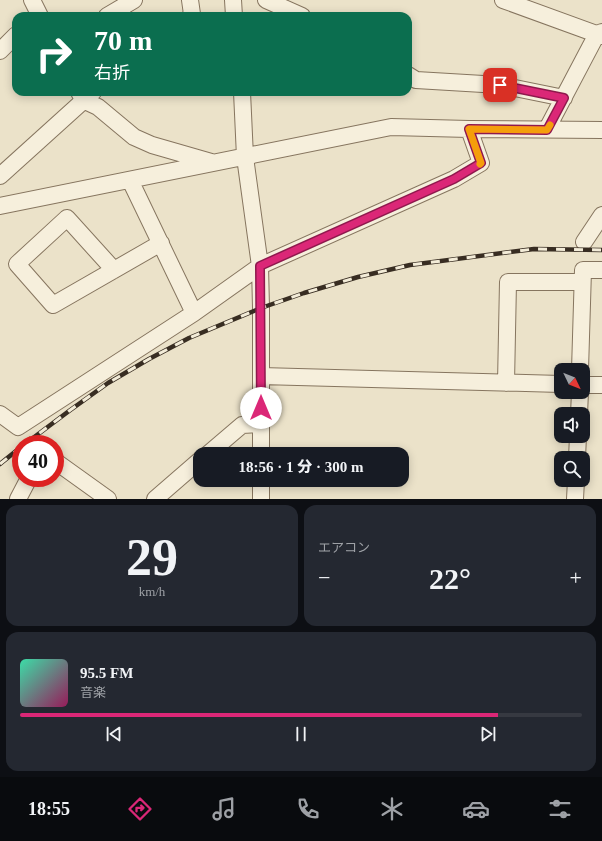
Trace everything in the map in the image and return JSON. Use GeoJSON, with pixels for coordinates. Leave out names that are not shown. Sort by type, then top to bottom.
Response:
{"type":"FeatureCollection","features":[{"type":"Feature","properties":{"kind":"street"},"geometry":{"type":"LineString","coordinates":[[114,12],[134,0]]}},
{"type":"Feature","properties":{"kind":"street"},"geometry":{"type":"LineString","coordinates":[[233,0],[234,12]]}},
{"type":"Feature","properties":{"kind":"street"},"geometry":{"type":"LineString","coordinates":[[266,0],[293,12]]}},
{"type":"Feature","properties":{"kind":"street"},"geometry":{"type":"LineString","coordinates":[[503,0],[600,34],[547,130]]}},
{"type":"Feature","properties":{"kind":"street"},"geometry":{"type":"LineString","coordinates":[[0,51],[12,39]]}},
{"type":"Feature","properties":{"kind":"street"},"geometry":{"type":"LineString","coordinates":[[412,78],[416,80],[500,85],[564,98]]}},
{"type":"Feature","properties":{"kind":"street"},"geometry":{"type":"LineString","coordinates":[[0,176],[84,96]]}},
{"type":"Feature","properties":{"kind":"street"},"geometry":{"type":"LineString","coordinates":[[86,96],[98,108],[134,137],[169,150],[214,163]]}},
{"type":"Feature","properties":{"kind":"street"},"geometry":{"type":"LineString","coordinates":[[242,96],[245,157],[260,266],[261,447]]}},
{"type":"Feature","properties":{"kind":"street"},"geometry":{"type":"LineString","coordinates":[[0,206],[391,127],[602,130]]}},
{"type":"Feature","properties":{"kind":"street"},"geometry":{"type":"LineString","coordinates":[[0,414],[18,427],[194,313],[260,266],[454,179],[481,163],[469,129]]}},
{"type":"Feature","properties":{"kind":"street"},"geometry":{"type":"LineString","coordinates":[[130,180],[194,313]]}},
{"type":"Feature","properties":{"kind":"street"},"geometry":{"type":"LineString","coordinates":[[584,242],[602,215]]}},
{"type":"Feature","properties":{"kind":"street"},"geometry":{"type":"LineString","coordinates":[[114,270],[67,218],[17,264],[53,305],[160,244]]}},
{"type":"Feature","properties":{"kind":"street"},"geometry":{"type":"LineString","coordinates":[[580,363],[583,270],[602,270]]}},
{"type":"Feature","properties":{"kind":"street"},"geometry":{"type":"LineString","coordinates":[[506,383],[508,282],[582,282]]}},
{"type":"Feature","properties":{"kind":"street"},"geometry":{"type":"LineString","coordinates":[[261,376],[554,384]]}},
{"type":"Feature","properties":{"kind":"street"},"geometry":{"type":"LineString","coordinates":[[590,385],[602,386]]}},
{"type":"Feature","properties":{"kind":"street"},"geometry":{"type":"LineString","coordinates":[[216,447],[242,425],[261,424]]}},
{"type":"Feature","properties":{"kind":"street"},"geometry":{"type":"LineString","coordinates":[[155,499],[193,466]]}},
{"type":"Feature","properties":{"kind":"street"},"geometry":{"type":"LineString","coordinates":[[64,467],[108,499]]}},
{"type":"Feature","properties":{"kind":"street"},"geometry":{"type":"LineString","coordinates":[[18,499],[24,487]]}},
{"type":"Feature","properties":{"kind":"street"},"geometry":{"type":"LineString","coordinates":[[261,487],[261,499]]}},
{"type":"Feature","properties":{"kind":"street"},"geometry":{"type":"LineString","coordinates":[[575,499],[576,487]]}},
{"type":"Feature","properties":{"kind":"railway"},"geometry":{"type":"LineString","coordinates":[[37,435],[108,383],[149,359],[189,338],[261,308],[304,293],[358,277],[410,265],[534,249],[602,250]]}},
{"type":"Feature","properties":{"kind":"railway"},"geometry":{"type":"LineString","coordinates":[[0,464],[12,454]]}},
{"type":"Feature","properties":{"kind":"slow traffic"},"geometry":{"type":"LineString","coordinates":[[480,164],[481,163],[469,129],[547,130],[550,125]]}},
{"type":"Feature","properties":{"kind":"route"},"geometry":{"type":"LineString","coordinates":[[261,408],[260,266],[454,179],[481,163],[469,129],[547,130],[564,98],[500,85]]}}]}
